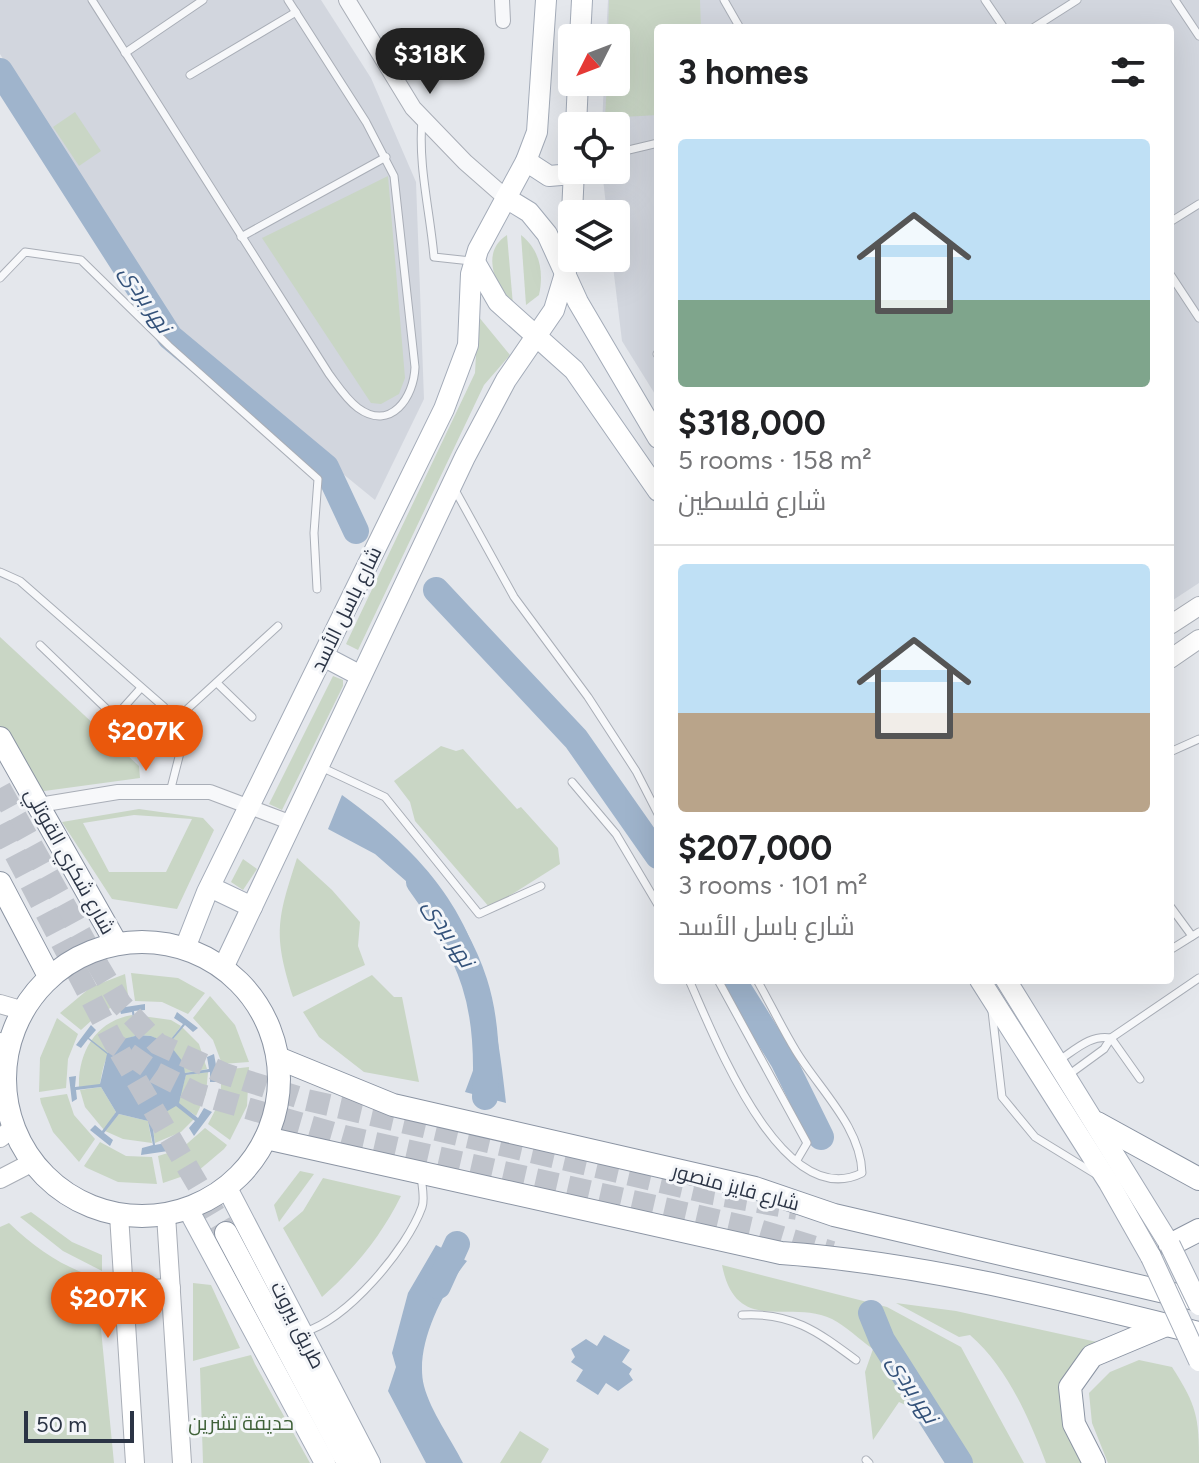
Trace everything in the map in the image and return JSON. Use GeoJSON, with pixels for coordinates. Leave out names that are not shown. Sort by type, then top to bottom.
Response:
{"type":"FeatureCollection","features":[{"type":"Feature","properties":{"kind":"highway","name":"شارع شكري القوتلي"},"geometry":{"type":"LineString","coordinates":[[0,738],[116,943]]}},
{"type":"Feature","properties":{"kind":"highway"},"geometry":{"type":"LineString","coordinates":[[0,883],[49,976]]}},
{"type":"Feature","properties":{"kind":"highway"},"geometry":{"type":"LineString","coordinates":[[151,941],[185,948],[223,968],[259,1007],[278,1058],[278,1099],[266,1138],[227,1188],[177,1212],[119,1215],[71,1197],[6,1133],[4,1044],[49,976],[80,955],[116,943],[151,941]]}},
{"type":"Feature","properties":{"kind":"highway","name":"شارع فايز منصور"},"geometry":{"type":"LineString","coordinates":[[278,1058],[393,1105],[755,1188],[834,1215],[1199,1303]]}},
{"type":"Feature","properties":{"kind":"highway"},"geometry":{"type":"LineString","coordinates":[[1097,1123],[1191,1172]]}},
{"type":"Feature","properties":{"kind":"highway"},"geometry":{"type":"LineString","coordinates":[[266,1138],[781,1253],[853,1258],[1199,1333]]}},
{"type":"Feature","properties":{"kind":"highway"},"geometry":{"type":"LineString","coordinates":[[1160,1251],[1199,1230]]}},
{"type":"Feature","properties":{"kind":"highway"},"geometry":{"type":"LineString","coordinates":[[226,1233],[348,1463]]}},
{"type":"Feature","properties":{"kind":"highway"},"geometry":{"type":"LineString","coordinates":[[1094,1463],[1074,1424],[1070,1387],[1092,1356],[1166,1325]]}},
{"type":"Feature","properties":{"kind":"main road","name":"شارع باسل الأسد"},"geometry":{"type":"LineString","coordinates":[[185,948],[210,887],[444,409],[468,345],[475,262],[486,229],[526,161],[537,132],[546,0]]}},
{"type":"Feature","properties":{"kind":"main road"},"geometry":{"type":"LineString","coordinates":[[581,24],[582,0]]}},
{"type":"Feature","properties":{"kind":"main road"},"geometry":{"type":"LineString","coordinates":[[526,161],[549,176],[558,174]]}},
{"type":"Feature","properties":{"kind":"main road","name":"شارع باسل الأسد"},"geometry":{"type":"LineString","coordinates":[[223,968],[452,485],[506,380],[554,310],[570,257],[573,184]]}},
{"type":"Feature","properties":{"kind":"main road"},"geometry":{"type":"LineString","coordinates":[[506,198],[538,221],[565,277],[654,431]]}},
{"type":"Feature","properties":{"kind":"main road"},"geometry":{"type":"LineString","coordinates":[[475,262],[498,302],[574,370],[654,485]]}},
{"type":"Feature","properties":{"kind":"main road"},"geometry":{"type":"LineString","coordinates":[[1174,623],[1199,606]]}},
{"type":"Feature","properties":{"kind":"main road"},"geometry":{"type":"LineString","coordinates":[[1174,626],[1196,645],[1174,657]]}},
{"type":"Feature","properties":{"kind":"main road"},"geometry":{"type":"LineString","coordinates":[[323,656],[361,676]]}},
{"type":"Feature","properties":{"kind":"main road"},"geometry":{"type":"LineString","coordinates":[[210,887],[252,907]]}},
{"type":"Feature","properties":{"kind":"main road"},"geometry":{"type":"LineString","coordinates":[[982,984],[1109,1183],[1199,1303]]}},
{"type":"Feature","properties":{"kind":"main road"},"geometry":{"type":"LineString","coordinates":[[1009,984],[1097,1123],[1160,1251],[1199,1361]]}},
{"type":"Feature","properties":{"kind":"main road"},"geometry":{"type":"LineString","coordinates":[[0,1004],[24,1011]]}},
{"type":"Feature","properties":{"kind":"main road"},"geometry":{"type":"LineString","coordinates":[[0,1179],[33,1162]]}},
{"type":"Feature","properties":{"kind":"main road","name":"طريق بيروت"},"geometry":{"type":"LineString","coordinates":[[227,1188],[370,1463]]}},
{"type":"Feature","properties":{"kind":"main road"},"geometry":{"type":"LineString","coordinates":[[177,1212],[171,1288],[182,1463]]}},
{"type":"Feature","properties":{"kind":"main road","name":"طريق بيروت"},"geometry":{"type":"LineString","coordinates":[[177,1212],[325,1463]]}},
{"type":"Feature","properties":{"kind":"main road"},"geometry":{"type":"LineString","coordinates":[[119,1215],[135,1463]]}},
{"type":"Feature","properties":{"kind":"main road"},"geometry":{"type":"LineString","coordinates":[[125,1290],[171,1288]]}},
{"type":"Feature","properties":{"kind":"street"},"geometry":{"type":"LineString","coordinates":[[347,0],[422,118],[506,198]]}},
{"type":"Feature","properties":{"kind":"street"},"geometry":{"type":"LineString","coordinates":[[502,0],[503,21]]}},
{"type":"Feature","properties":{"kind":"street"},"geometry":{"type":"LineString","coordinates":[[39,805],[118,792],[210,792],[250,804],[292,823]]}},
{"type":"Feature","properties":{"kind":"lane"},"geometry":{"type":"LineString","coordinates":[[92,0],[346,397],[373,416],[393,414],[405,403],[414,385],[415,367],[394,176],[386,157],[288,0]]}},
{"type":"Feature","properties":{"kind":"lane"},"geometry":{"type":"LineString","coordinates":[[125,53],[203,0]]}},
{"type":"Feature","properties":{"kind":"lane"},"geometry":{"type":"LineString","coordinates":[[724,0],[738,24]]}},
{"type":"Feature","properties":{"kind":"lane"},"geometry":{"type":"LineString","coordinates":[[985,0],[1001,24]]}},
{"type":"Feature","properties":{"kind":"lane"},"geometry":{"type":"LineString","coordinates":[[1039,24],[1077,0]]}},
{"type":"Feature","properties":{"kind":"lane"},"geometry":{"type":"LineString","coordinates":[[1175,0],[1199,36]]}},
{"type":"Feature","properties":{"kind":"lane"},"geometry":{"type":"LineString","coordinates":[[190,75],[296,12]]}},
{"type":"Feature","properties":{"kind":"lane"},"geometry":{"type":"LineString","coordinates":[[422,118],[419,152],[430,208],[434,257],[475,262]]}},
{"type":"Feature","properties":{"kind":"lane"},"geometry":{"type":"LineString","coordinates":[[630,150],[654,144]]}},
{"type":"Feature","properties":{"kind":"lane"},"geometry":{"type":"LineString","coordinates":[[241,237],[386,157]]}},
{"type":"Feature","properties":{"kind":"lane"},"geometry":{"type":"LineString","coordinates":[[1174,220],[1199,204]]}},
{"type":"Feature","properties":{"kind":"lane"},"geometry":{"type":"LineString","coordinates":[[0,278],[25,252],[81,260],[169,346],[318,479],[314,533],[317,589]]}},
{"type":"Feature","properties":{"kind":"lane"},"geometry":{"type":"LineString","coordinates":[[1174,280],[1199,318]]}},
{"type":"Feature","properties":{"kind":"lane"},"geometry":{"type":"LineString","coordinates":[[452,485],[514,597],[588,697],[636,771],[654,806]]}},
{"type":"Feature","properties":{"kind":"lane"},"geometry":{"type":"LineString","coordinates":[[0,572],[20,581],[164,707],[182,745],[170,792]]}},
{"type":"Feature","properties":{"kind":"lane"},"geometry":{"type":"LineString","coordinates":[[172,723],[278,626]]}},
{"type":"Feature","properties":{"kind":"lane"},"geometry":{"type":"LineString","coordinates":[[40,645],[143,744]]}},
{"type":"Feature","properties":{"kind":"lane"},"geometry":{"type":"LineString","coordinates":[[217,683],[252,717]]}},
{"type":"Feature","properties":{"kind":"lane"},"geometry":{"type":"LineString","coordinates":[[115,717],[140,689]]}},
{"type":"Feature","properties":{"kind":"lane"},"geometry":{"type":"LineString","coordinates":[[1174,750],[1199,739]]}},
{"type":"Feature","properties":{"kind":"lane"},"geometry":{"type":"LineString","coordinates":[[319,766],[385,797],[479,914],[541,886]]}},
{"type":"Feature","properties":{"kind":"lane"},"geometry":{"type":"LineString","coordinates":[[572,782],[616,834],[654,898]]}},
{"type":"Feature","properties":{"kind":"lane"},"geometry":{"type":"LineString","coordinates":[[1174,910],[1196,934],[1174,948]]}},
{"type":"Feature","properties":{"kind":"lane"},"geometry":{"type":"LineString","coordinates":[[1062,1068],[1104,1049],[1111,1038],[1199,978]]}},
{"type":"Feature","properties":{"kind":"lane"},"geometry":{"type":"LineString","coordinates":[[691,984],[748,1102],[778,1147],[827,1180],[846,1181],[862,1173],[861,1154],[839,1114],[796,1052],[759,984]]}},
{"type":"Feature","properties":{"kind":"lane"},"geometry":{"type":"LineString","coordinates":[[720,984],[757,1057],[800,1125],[807,1143],[797,1160]]}},
{"type":"Feature","properties":{"kind":"lane"},"geometry":{"type":"LineString","coordinates":[[991,998],[1002,1097],[1035,1137],[1109,1183]]}},
{"type":"Feature","properties":{"kind":"lane"},"geometry":{"type":"LineString","coordinates":[[1062,1068],[1096,1037],[1111,1038]]}},
{"type":"Feature","properties":{"kind":"lane"},"geometry":{"type":"LineString","coordinates":[[1111,1038],[1140,1079]]}},
{"type":"Feature","properties":{"kind":"lane"},"geometry":{"type":"LineString","coordinates":[[302,1333],[323,1327],[339,1313],[399,1248],[424,1205],[420,1172]]}},
{"type":"Feature","properties":{"kind":"lane"},"geometry":{"type":"LineString","coordinates":[[742,1315],[768,1313],[811,1327],[856,1360]]}},
{"type":"Feature","properties":{"kind":"shaded area"},"geometry":{"type":"Polygon","coordinates":[[[0,0],[321,0],[371,78],[416,182],[424,399],[375,500],[176,338],[0,54],[0,0]]]}},
{"type":"Feature","properties":{"kind":"shaded area"},"geometry":{"type":"Polygon","coordinates":[[[608,0],[1199,0],[1199,583],[1174,599],[1174,24],[654,24],[654,393],[622,341],[614,272],[630,272],[630,200],[605,200],[604,184],[630,184],[630,112],[603,112],[603,96],[630,96],[630,24],[607,24],[608,0]]]}},
{"type":"Feature","properties":{"kind":"green space"},"geometry":{"type":"Polygon","coordinates":[[[609,0],[700,0],[701,24],[654,24],[654,115],[630,117],[630,112],[605,112],[606,96],[630,96],[630,24],[608,24],[609,0]]]}},
{"type":"Feature","properties":{"kind":"green space"},"geometry":{"type":"Polygon","coordinates":[[[75,112],[101,151],[79,166],[53,127],[75,112]]]}},
{"type":"Feature","properties":{"kind":"green space"},"geometry":{"type":"Polygon","coordinates":[[[388,176],[405,378],[399,394],[381,404],[371,403],[262,238],[388,176]]]}},
{"type":"Feature","properties":{"kind":"green space"},"geometry":{"type":"Polygon","coordinates":[[[507,235],[513,305],[496,279],[492,260],[494,250],[507,235]]]}},
{"type":"Feature","properties":{"kind":"green space"},"geometry":{"type":"Polygon","coordinates":[[[521,235],[533,247],[541,270],[539,295],[526,305],[521,235]]]}},
{"type":"Feature","properties":{"kind":"green space"},"geometry":{"type":"Polygon","coordinates":[[[478,316],[510,355],[484,385],[358,650],[346,644],[475,373],[478,316]]]}},
{"type":"Feature","properties":{"kind":"green space"},"geometry":{"type":"Polygon","coordinates":[[[0,637],[139,766],[140,778],[37,792],[0,727],[0,637]]]}},
{"type":"Feature","properties":{"kind":"green space"},"geometry":{"type":"Polygon","coordinates":[[[333,676],[343,680],[343,686],[282,810],[269,804],[333,676]]]}},
{"type":"Feature","properties":{"kind":"green space"},"geometry":{"type":"Polygon","coordinates":[[[441,746],[456,751],[463,749],[517,809],[521,807],[558,848],[560,864],[490,908],[415,821],[410,802],[394,781],[441,746]]]}},
{"type":"Feature","properties":{"kind":"green space"},"geometry":{"type":"Polygon","coordinates":[[[139,809],[203,818],[214,830],[177,909],[112,899],[62,822],[139,809]],[[134,815],[83,823],[109,872],[166,872],[192,819],[134,815]]]}},
{"type":"Feature","properties":{"kind":"green space"},"geometry":{"type":"Polygon","coordinates":[[[297,858],[332,890],[360,922],[358,946],[365,965],[293,997],[282,957],[280,927],[297,858]]]}},
{"type":"Feature","properties":{"kind":"green space"},"geometry":{"type":"Polygon","coordinates":[[[243,859],[257,869],[243,890],[231,882],[243,859]]]}},
{"type":"Feature","properties":{"kind":"green space"},"geometry":{"type":"Polygon","coordinates":[[[131,973],[178,978],[205,993],[188,1014],[162,1002],[135,1001],[131,973]]]}},
{"type":"Feature","properties":{"kind":"green space"},"geometry":{"type":"Polygon","coordinates":[[[125,974],[129,1002],[102,1011],[81,1030],[60,1013],[91,987],[125,974]]]}},
{"type":"Feature","properties":{"kind":"green space"},"geometry":{"type":"Polygon","coordinates":[[[372,975],[394,997],[402,997],[419,1082],[364,1072],[319,1037],[303,1012],[372,975]]]}},
{"type":"Feature","properties":{"kind":"green space"},"geometry":{"type":"Polygon","coordinates":[[[210,996],[235,1025],[249,1062],[222,1064],[213,1040],[193,1018],[210,996]]]}},
{"type":"Feature","properties":{"kind":"green space"},"geometry":{"type":"Polygon","coordinates":[[[132,1015],[135,1036],[113,1048],[103,1068],[100,1085],[79,1087],[82,1062],[92,1040],[108,1024],[132,1015]]]}},
{"type":"Feature","properties":{"kind":"green space"},"geometry":{"type":"Polygon","coordinates":[[[135,1015],[171,1020],[181,1026],[168,1044],[151,1036],[137,1035],[135,1015]]]}},
{"type":"Feature","properties":{"kind":"green space"},"geometry":{"type":"Polygon","coordinates":[[[57,1018],[78,1034],[68,1059],[66,1088],[39,1092],[40,1058],[57,1018]]]}},
{"type":"Feature","properties":{"kind":"green space"},"geometry":{"type":"Polygon","coordinates":[[[182,1027],[199,1044],[207,1069],[185,1073],[169,1045],[182,1027]]]}},
{"type":"Feature","properties":{"kind":"green space"},"geometry":{"type":"Polygon","coordinates":[[[249,1067],[247,1106],[230,1140],[208,1124],[220,1101],[222,1070],[249,1067]]]}},
{"type":"Feature","properties":{"kind":"green space"},"geometry":{"type":"Polygon","coordinates":[[[208,1072],[206,1094],[196,1116],[178,1103],[186,1075],[208,1072]]]}},
{"type":"Feature","properties":{"kind":"green space"},"geometry":{"type":"Polygon","coordinates":[[[101,1087],[116,1112],[104,1130],[85,1107],[80,1090],[101,1087]]]}},
{"type":"Feature","properties":{"kind":"green space"},"geometry":{"type":"Polygon","coordinates":[[[67,1094],[74,1115],[95,1139],[79,1162],[53,1132],[40,1098],[67,1094]]]}},
{"type":"Feature","properties":{"kind":"green space"},"geometry":{"type":"Polygon","coordinates":[[[176,1105],[194,1119],[181,1132],[155,1143],[152,1120],[176,1105]]]}},
{"type":"Feature","properties":{"kind":"green space"},"geometry":{"type":"Polygon","coordinates":[[[119,1114],[148,1121],[152,1143],[123,1139],[105,1131],[119,1114]]]}},
{"type":"Feature","properties":{"kind":"green space"},"geometry":{"type":"Polygon","coordinates":[[[205,1128],[227,1145],[224,1149],[198,1171],[163,1183],[158,1156],[181,1149],[205,1128]]]}},
{"type":"Feature","properties":{"kind":"green space"},"geometry":{"type":"Polygon","coordinates":[[[100,1142],[126,1156],[152,1157],[157,1184],[118,1182],[84,1166],[100,1142]]]}},
{"type":"Feature","properties":{"kind":"green space"},"geometry":{"type":"Polygon","coordinates":[[[300,1171],[314,1174],[279,1222],[274,1205],[300,1171]]]}},
{"type":"Feature","properties":{"kind":"green space"},"geometry":{"type":"Polygon","coordinates":[[[323,1178],[401,1196],[367,1250],[322,1297],[283,1228],[303,1211],[323,1178]]]}},
{"type":"Feature","properties":{"kind":"green space"},"geometry":{"type":"Polygon","coordinates":[[[31,1212],[72,1242],[102,1255],[102,1271],[63,1251],[20,1217],[31,1212]]]}},
{"type":"Feature","properties":{"kind":"green space"},"geometry":{"type":"Polygon","coordinates":[[[9,1223],[49,1255],[96,1278],[114,1463],[0,1463],[0,1227],[9,1223]]]}},
{"type":"Feature","properties":{"kind":"green space"},"geometry":{"type":"Polygon","coordinates":[[[722,1265],[887,1307],[961,1347],[1024,1463],[965,1463],[943,1422],[899,1402],[873,1440],[865,1372],[873,1349],[832,1319],[816,1314],[766,1311],[739,1301],[729,1287],[722,1265]]]}},
{"type":"Feature","properties":{"kind":"green space"},"geometry":{"type":"Polygon","coordinates":[[[193,1283],[211,1285],[240,1348],[193,1361],[193,1283]]]}},
{"type":"Feature","properties":{"kind":"green space"},"geometry":{"type":"Polygon","coordinates":[[[896,1303],[956,1311],[1097,1342],[1079,1366],[1087,1463],[1046,1463],[1016,1394],[983,1348],[970,1335],[959,1337],[896,1303]]]}},
{"type":"Feature","properties":{"kind":"green space","name":"حديقة تشرين"},"geometry":{"type":"Polygon","coordinates":[[[251,1355],[310,1463],[203,1463],[200,1368],[251,1355]]]}},
{"type":"Feature","properties":{"kind":"green space"},"geometry":{"type":"Polygon","coordinates":[[[1139,1360],[1172,1367],[1180,1380],[1195,1412],[1199,1463],[1108,1463],[1092,1423],[1089,1393],[1110,1372],[1139,1360]]]}},
{"type":"Feature","properties":{"kind":"green space"},"geometry":{"type":"Polygon","coordinates":[[[520,1431],[549,1449],[541,1463],[500,1463],[520,1431]]]}},
{"type":"Feature","properties":{"kind":"water"},"geometry":{"type":"Polygon","coordinates":[[[342,795],[418,860],[444,893],[464,927],[480,964],[491,1005],[506,1103],[465,1092],[486,1036],[473,971],[438,909],[375,854],[328,829],[342,795]]]}},
{"type":"Feature","properties":{"kind":"water"},"geometry":{"type":"Polygon","coordinates":[[[145,1004],[145,1010],[134,1011],[137,1035],[151,1036],[168,1043],[183,1024],[174,1018],[177,1012],[198,1028],[193,1032],[185,1025],[169,1044],[183,1062],[185,1073],[209,1069],[207,1057],[214,1054],[219,1082],[210,1082],[210,1072],[186,1075],[179,1103],[198,1118],[204,1108],[212,1112],[194,1136],[189,1128],[195,1121],[176,1106],[152,1120],[155,1145],[165,1143],[168,1151],[141,1155],[142,1148],[153,1145],[148,1121],[119,1114],[104,1133],[113,1140],[110,1146],[90,1130],[95,1125],[102,1131],[116,1112],[101,1087],[76,1090],[77,1099],[72,1102],[69,1077],[76,1076],[75,1087],[100,1084],[107,1054],[88,1039],[81,1048],[76,1045],[91,1025],[96,1030],[89,1038],[108,1053],[123,1039],[135,1036],[132,1012],[121,1014],[119,1008],[145,1004]]]}},
{"type":"Feature","properties":{"kind":"water"},"geometry":{"type":"Polygon","coordinates":[[[436,1245],[467,1261],[440,1303],[427,1337],[422,1370],[431,1406],[463,1463],[426,1463],[388,1391],[396,1367],[392,1353],[408,1293],[436,1245]]]}},
{"type":"Feature","properties":{"kind":"water"},"geometry":{"type":"Polygon","coordinates":[[[604,1335],[630,1350],[622,1362],[632,1369],[629,1374],[633,1380],[618,1391],[606,1383],[598,1395],[576,1381],[583,1370],[571,1362],[575,1357],[571,1349],[586,1339],[597,1346],[604,1335]]]}},
{"type":"Feature","properties":{"kind":"waterway","name":"نهر بردى"},"geometry":{"type":"LineString","coordinates":[[0,71],[170,337],[326,467],[356,531]]}},
{"type":"Feature","properties":{"kind":"waterway","name":"نهر بردى"},"geometry":{"type":"LineString","coordinates":[[436,590],[576,739],[654,850]]}},
{"type":"Feature","properties":{"kind":"waterway","name":"نهر بردى"},"geometry":{"type":"LineString","coordinates":[[419,882],[453,934],[474,983],[485,1035],[485,1097]]}},
{"type":"Feature","properties":{"kind":"waterway","name":"نهر بردى"},"geometry":{"type":"LineString","coordinates":[[736,984],[783,1060],[821,1137]]}},
{"type":"Feature","properties":{"kind":"waterway","name":"نهر بردى"},"geometry":{"type":"LineString","coordinates":[[438,1286],[457,1244]]}},
{"type":"Feature","properties":{"kind":"waterway","name":"نهر بردى"},"geometry":{"type":"LineString","coordinates":[[871,1313],[882,1340],[960,1463]]}},
{"type":"Feature","properties":{"kind":"tunnel"},"geometry":{"type":"LineString","coordinates":[[0,788],[121,1004],[158,1044],[225,1074],[307,1100],[713,1194],[797,1209]]}},
{"type":"Feature","properties":{"kind":"tunnel"},"geometry":{"type":"LineString","coordinates":[[0,825],[115,1044],[156,1073],[198,1094],[344,1136],[752,1228],[832,1252]]}},
{"type":"Feature","properties":{"kind":"tunnel"},"geometry":{"type":"LineString","coordinates":[[120,1052],[226,1233]]}}]}
